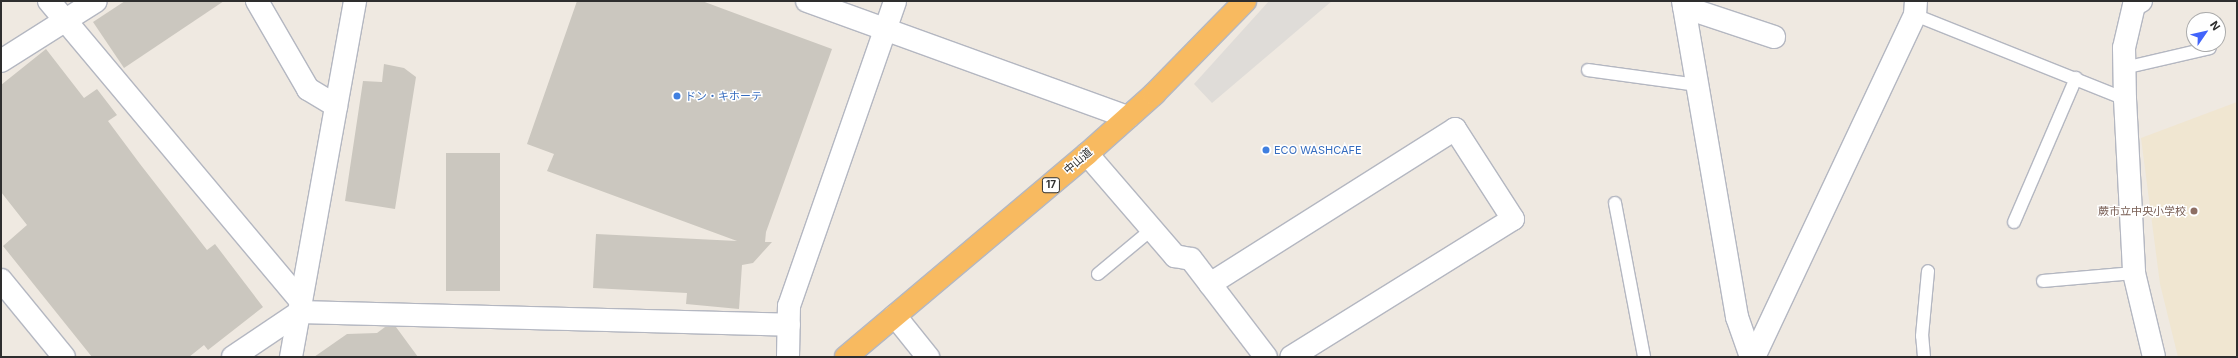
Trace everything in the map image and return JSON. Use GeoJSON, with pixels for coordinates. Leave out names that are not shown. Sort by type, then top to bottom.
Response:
{"type":"FeatureCollection","features":[{"type":"Feature","properties":{"kind":"highway","name":"中山道"},"geometry":{"type":"LineString","coordinates":[[846,357],[1128,117],[1245,1]]}},
{"type":"Feature","properties":{"kind":"street"},"geometry":{"type":"LineString","coordinates":[[49,1],[300,306]]}},
{"type":"Feature","properties":{"kind":"street"},"geometry":{"type":"LineString","coordinates":[[1,61],[96,1]]}},
{"type":"Feature","properties":{"kind":"street"},"geometry":{"type":"LineString","coordinates":[[257,1],[308,89],[336,106]]}},
{"type":"Feature","properties":{"kind":"street"},"geometry":{"type":"LineString","coordinates":[[291,357],[355,1]]}},
{"type":"Feature","properties":{"kind":"street"},"geometry":{"type":"LineString","coordinates":[[807,1],[1128,117]]}},
{"type":"Feature","properties":{"kind":"street"},"geometry":{"type":"LineString","coordinates":[[788,357],[789,306],[895,1]]}},
{"type":"Feature","properties":{"kind":"street"},"geometry":{"type":"LineString","coordinates":[[2134,2],[2124,48],[2125,98],[2134,273],[2149,356]]}},
{"type":"Feature","properties":{"kind":"street"},"geometry":{"type":"LineString","coordinates":[[1752,357],[1737,317],[1683,4],[1774,37]]}},
{"type":"Feature","properties":{"kind":"street"},"geometry":{"type":"LineString","coordinates":[[1752,357],[1918,6]]}},
{"type":"Feature","properties":{"kind":"street"},"geometry":{"type":"LineString","coordinates":[[1210,284],[1455,129],[1513,219],[1291,357]]}},
{"type":"Feature","properties":{"kind":"street"},"geometry":{"type":"LineString","coordinates":[[1086,154],[1175,256],[1191,259],[1266,357]]}},
{"type":"Feature","properties":{"kind":"street"},"geometry":{"type":"LineString","coordinates":[[1,280],[64,357]]}},
{"type":"Feature","properties":{"kind":"street"},"geometry":{"type":"LineString","coordinates":[[233,357],[300,306],[789,325]]}},
{"type":"Feature","properties":{"kind":"street"},"geometry":{"type":"LineString","coordinates":[[895,316],[928,357]]}},
{"type":"Feature","properties":{"kind":"lane"},"geometry":{"type":"LineString","coordinates":[[1918,6],[2076,78],[2125,98]]}},
{"type":"Feature","properties":{"kind":"lane"},"geometry":{"type":"LineString","coordinates":[[2124,68],[2193,52]]}},
{"type":"Feature","properties":{"kind":"lane"},"geometry":{"type":"LineString","coordinates":[[1588,70],[1697,85]]}},
{"type":"Feature","properties":{"kind":"lane"},"geometry":{"type":"LineString","coordinates":[[2014,222],[2076,78]]}},
{"type":"Feature","properties":{"kind":"lane"},"geometry":{"type":"LineString","coordinates":[[1615,203],[1644,357]]}},
{"type":"Feature","properties":{"kind":"lane"},"geometry":{"type":"LineString","coordinates":[[1098,274],[1151,230]]}},
{"type":"Feature","properties":{"kind":"lane"},"geometry":{"type":"LineString","coordinates":[[1924,357],[1922,336],[1928,271]]}},
{"type":"Feature","properties":{"kind":"lane"},"geometry":{"type":"LineString","coordinates":[[2043,282],[2134,273]]}},
{"type":"Feature","properties":{"kind":"shaded area"},"geometry":{"type":"Polygon","coordinates":[[[1269,1],[1332,1],[1212,103],[1194,84],[1269,1]]]}},
{"type":"Feature","properties":{"kind":"shaded area","name":"蕨市立中央小学校"},"geometry":{"type":"Polygon","coordinates":[[[2237,102],[2237,357],[2178,357],[2160,284],[2141,138],[2237,102]]]}},
{"type":"Feature","properties":{"kind":"building"},"geometry":{"type":"Polygon","coordinates":[[[125,1],[224,1],[124,68],[93,22],[125,1]]]}},
{"type":"Feature","properties":{"kind":"building"},"geometry":{"type":"Polygon","coordinates":[[[577,1],[702,1],[832,49],[766,232],[765,242],[772,242],[753,263],[742,265],[739,309],[686,304],[687,293],[593,288],[596,234],[737,241],[547,171],[554,154],[527,144],[577,1]]]}},
{"type":"Feature","properties":{"kind":"building"},"geometry":{"type":"Polygon","coordinates":[[[46,49],[84,98],[97,89],[117,115],[108,121],[140,164],[207,250],[215,244],[263,307],[208,350],[204,345],[189,357],[92,357],[3,246],[27,225],[1,192],[1,85],[46,49]]]}},
{"type":"Feature","properties":{"kind":"building"},"geometry":{"type":"Polygon","coordinates":[[[384,64],[404,68],[416,77],[395,209],[345,201],[363,81],[382,82],[384,64]]]}},
{"type":"Feature","properties":{"kind":"building"},"geometry":{"type":"Polygon","coordinates":[[[446,153],[500,153],[500,291],[446,291],[446,153]]]}},
{"type":"Feature","properties":{"kind":"building"},"geometry":{"type":"Polygon","coordinates":[[[385,327],[396,327],[418,357],[314,357],[347,334],[377,333],[385,327]]]}},
{"type":"Feature","properties":{"kind":"place","name":"ドン・キホーテ"},"geometry":{"type":"Point","coordinates":[677,96]}},
{"type":"Feature","properties":{"kind":"place","name":"ECO WASHCAFE"},"geometry":{"type":"Point","coordinates":[1266,150]}},
{"type":"Feature","properties":{"kind":"place","name":"蕨市立中央小学校"},"geometry":{"type":"Point","coordinates":[2194,211]}}]}
